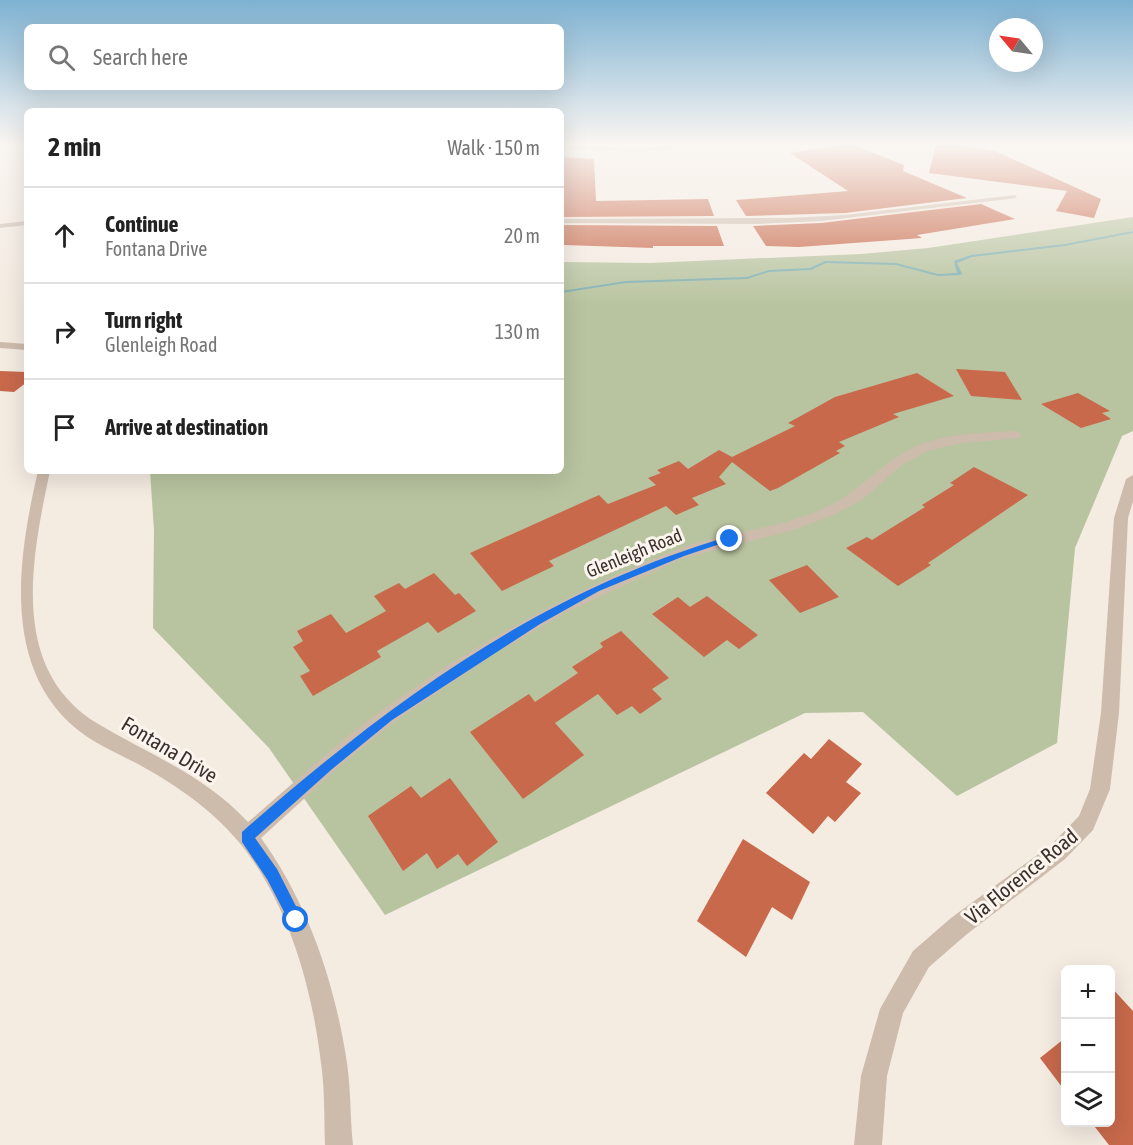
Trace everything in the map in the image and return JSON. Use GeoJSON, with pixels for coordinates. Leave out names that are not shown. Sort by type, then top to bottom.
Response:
{"type":"FeatureCollection","features":[{"type":"Feature","properties":{"kind":"street"},"geometry":{"type":"LineString","coordinates":[[564,221],[791,221],[880,213],[958,201],[1007,198]]}},
{"type":"Feature","properties":{"kind":"street"},"geometry":{"type":"LineString","coordinates":[[0,226],[24,223]]}},
{"type":"Feature","properties":{"kind":"street"},"geometry":{"type":"LineString","coordinates":[[0,345],[24,347]]}},
{"type":"Feature","properties":{"kind":"street","name":"Glenleigh Road"},"geometry":{"type":"LineString","coordinates":[[247,837],[327,766],[388,717],[489,650],[595,589],[680,554],[807,520],[864,492],[882,474],[920,451],[939,444],[982,436],[1016,435]]}},
{"type":"Feature","properties":{"kind":"street","name":"Fontana Drive"},"geometry":{"type":"LineString","coordinates":[[43,474],[19,578],[16,602],[17,625],[33,672],[47,695],[70,717],[189,783],[223,810],[247,837],[272,874],[296,920],[317,983],[334,1064],[339,1145]]}},
{"type":"Feature","properties":{"kind":"street","name":"Via Florence Road"},"geometry":{"type":"LineString","coordinates":[[868,1145],[874,1076],[892,1010],[921,959],[959,926],[1058,852],[1086,823],[1100,789],[1110,713],[1120,518],[1133,478]]}},
{"type":"Feature","properties":{"kind":"green space"},"geometry":{"type":"Polygon","coordinates":[[[1133,217],[1133,431],[1122,436],[1075,548],[1057,743],[957,796],[863,712],[805,713],[385,915],[269,748],[153,628],[154,530],[150,474],[564,474],[564,262],[649,263],[861,254],[928,248],[1133,217]]]}},
{"type":"Feature","properties":{"kind":"building"},"geometry":{"type":"Polygon","coordinates":[[[564,198],[596,198],[596,201],[708,199],[714,216],[564,217],[564,198]]]}},
{"type":"Feature","properties":{"kind":"building"},"geometry":{"type":"Polygon","coordinates":[[[963,198],[845,213],[746,216],[736,200],[963,198]]]}},
{"type":"Feature","properties":{"kind":"building"},"geometry":{"type":"Polygon","coordinates":[[[1063,198],[1101,199],[1094,218],[1056,211],[1063,198]]]}},
{"type":"Feature","properties":{"kind":"building"},"geometry":{"type":"Polygon","coordinates":[[[981,204],[1015,219],[917,235],[922,238],[799,247],[766,246],[753,226],[821,223],[981,204]]]}},
{"type":"Feature","properties":{"kind":"building"},"geometry":{"type":"Polygon","coordinates":[[[564,225],[717,226],[724,246],[653,246],[653,248],[564,245],[564,225]]]}},
{"type":"Feature","properties":{"kind":"building"},"geometry":{"type":"Polygon","coordinates":[[[956,369],[1005,372],[1022,400],[971,396],[956,369]]]}},
{"type":"Feature","properties":{"kind":"building"},"geometry":{"type":"Polygon","coordinates":[[[0,371],[24,372],[24,384],[14,392],[0,391],[0,371]]]}},
{"type":"Feature","properties":{"kind":"building"},"geometry":{"type":"Polygon","coordinates":[[[917,373],[954,396],[893,414],[899,417],[839,442],[845,446],[836,451],[840,453],[778,488],[770,491],[732,462],[719,477],[726,484],[692,498],[699,505],[676,515],[666,506],[549,561],[554,566],[502,591],[470,553],[599,495],[608,504],[656,485],[648,478],[661,473],[657,470],[679,461],[688,469],[719,450],[732,457],[795,426],[788,423],[835,397],[917,373]]]}},
{"type":"Feature","properties":{"kind":"building"},"geometry":{"type":"Polygon","coordinates":[[[1078,393],[1110,411],[1102,413],[1111,419],[1081,428],[1041,404],[1078,393]]]}},
{"type":"Feature","properties":{"kind":"building"},"geometry":{"type":"Polygon","coordinates":[[[974,467],[1028,495],[898,586],[846,548],[867,537],[872,540],[925,507],[922,505],[954,485],[950,483],[974,467]]]}},
{"type":"Feature","properties":{"kind":"building"},"geometry":{"type":"Polygon","coordinates":[[[807,565],[839,597],[800,613],[769,580],[807,565]]]}},
{"type":"Feature","properties":{"kind":"building"},"geometry":{"type":"Polygon","coordinates":[[[434,573],[455,595],[459,593],[476,611],[438,633],[428,622],[377,651],[381,657],[313,696],[300,676],[310,671],[293,647],[303,641],[297,631],[331,614],[346,633],[386,611],[374,596],[399,583],[405,589],[434,573]]]}},
{"type":"Feature","properties":{"kind":"building"},"geometry":{"type":"Polygon","coordinates":[[[707,596],[758,635],[739,649],[727,640],[704,657],[652,614],[678,597],[690,607],[707,596]]]}},
{"type":"Feature","properties":{"kind":"building"},"geometry":{"type":"Polygon","coordinates":[[[621,631],[669,678],[652,689],[662,699],[640,714],[632,706],[617,715],[598,694],[555,723],[584,755],[523,799],[470,732],[529,694],[535,702],[578,673],[572,667],[603,647],[600,643],[621,631]]]}},
{"type":"Feature","properties":{"kind":"building"},"geometry":{"type":"Polygon","coordinates":[[[829,739],[862,764],[846,782],[861,793],[835,822],[828,816],[813,834],[766,793],[804,753],[811,759],[829,739]]]}},
{"type":"Feature","properties":{"kind":"building"},"geometry":{"type":"Polygon","coordinates":[[[450,778],[498,842],[467,866],[458,854],[437,869],[427,853],[403,871],[368,816],[411,786],[421,798],[450,778]]]}},
{"type":"Feature","properties":{"kind":"building"},"geometry":{"type":"Polygon","coordinates":[[[743,839],[810,882],[792,920],[772,907],[746,957],[697,921],[743,839]]]}},
{"type":"Feature","properties":{"kind":"building"},"geometry":{"type":"Polygon","coordinates":[[[1115,991],[1133,1011],[1133,1145],[1109,1145],[1095,1127],[1115,1127],[1115,991]]]}},
{"type":"Feature","properties":{"kind":"building"},"geometry":{"type":"Polygon","coordinates":[[[1061,1041],[1061,1086],[1040,1058],[1061,1041]]]}},
{"type":"Feature","properties":{"kind":"waterway"},"geometry":{"type":"LineString","coordinates":[[564,292],[626,282],[747,278],[769,271],[811,269],[825,262],[896,264],[938,275],[960,274],[955,262],[971,256],[1065,245],[1133,232]]}},
{"type":"Feature","properties":{"kind":"route"},"geometry":{"type":"LineString","coordinates":[[296,920],[272,874],[247,837],[327,766],[388,717],[437,683],[537,621],[595,589],[639,570],[680,554],[730,539]]}}]}
